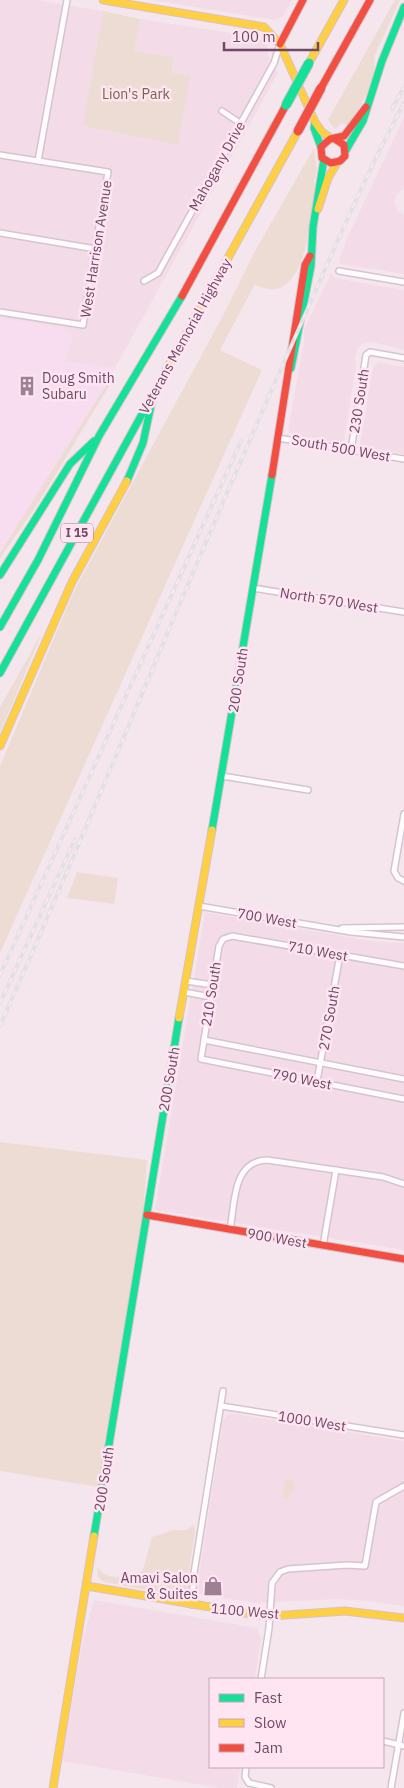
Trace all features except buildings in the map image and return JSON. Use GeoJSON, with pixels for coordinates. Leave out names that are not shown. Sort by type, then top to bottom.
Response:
{"type":"FeatureCollection","features":[{"type":"Feature","properties":{"kind":"main road"},"geometry":{"type":"LineString","coordinates":[[103,0],[131,2],[264,27],[280,44],[315,122],[322,132],[340,141],[346,150]]}},
{"type":"Feature","properties":{"kind":"main road"},"geometry":{"type":"LineString","coordinates":[[280,44],[303,0]]}},
{"type":"Feature","properties":{"kind":"main road","name":"Veterans Memorial Highway"},"geometry":{"type":"LineString","coordinates":[[0,627],[38,560],[99,436],[174,311],[344,0]]}},
{"type":"Feature","properties":{"kind":"main road","name":"Veterans Memorial Highway"},"geometry":{"type":"LineString","coordinates":[[0,673],[370,0]]}},
{"type":"Feature","properties":{"kind":"main road"},"geometry":{"type":"LineString","coordinates":[[315,122],[314,128],[322,147],[324,159],[332,164],[337,163],[345,156],[346,150],[362,124],[392,32],[404,7]]}},
{"type":"Feature","properties":{"kind":"main road"},"geometry":{"type":"LineString","coordinates":[[322,147],[325,142],[344,136],[366,107]]}},
{"type":"Feature","properties":{"kind":"main road","name":"200 South"},"geometry":{"type":"LineString","coordinates":[[317,212],[317,196],[324,159]]}},
{"type":"Feature","properties":{"kind":"main road","name":"200 South"},"geometry":{"type":"LineString","coordinates":[[53,1788],[186,980],[290,371],[289,358],[305,265],[310,256],[317,212],[328,178],[337,163]]}},
{"type":"Feature","properties":{"kind":"main road"},"geometry":{"type":"LineString","coordinates":[[0,746],[62,603],[131,469],[152,415],[154,394]]}},
{"type":"Feature","properties":{"kind":"main road"},"geometry":{"type":"LineString","coordinates":[[0,575],[70,464],[99,436]]}},
{"type":"Feature","properties":{"kind":"main road","name":"900 West"},"geometry":{"type":"LineString","coordinates":[[147,1215],[404,1259]]}},
{"type":"Feature","properties":{"kind":"main road","name":"1100 West"},"geometry":{"type":"LineString","coordinates":[[87,1586],[192,1605],[270,1616],[346,1611],[404,1618]]}},
{"type":"Feature","properties":{"kind":"street"},"geometry":{"type":"LineString","coordinates":[[0,154],[38,161],[66,0]]}},
{"type":"Feature","properties":{"kind":"street","name":"Mahogany Drive"},"geometry":{"type":"LineString","coordinates":[[144,281],[158,273],[274,63],[280,44]]}},
{"type":"Feature","properties":{"kind":"street"},"geometry":{"type":"LineString","coordinates":[[222,111],[240,123]]}},
{"type":"Feature","properties":{"kind":"street","name":"West Harrison Avenue"},"geometry":{"type":"LineString","coordinates":[[0,312],[83,325],[108,172],[38,161]]}},
{"type":"Feature","properties":{"kind":"street"},"geometry":{"type":"LineString","coordinates":[[0,233],[96,249]]}},
{"type":"Feature","properties":{"kind":"street"},"geometry":{"type":"LineString","coordinates":[[340,271],[404,282]]}},
{"type":"Feature","properties":{"kind":"street","name":"230 South"},"geometry":{"type":"LineString","coordinates":[[351,450],[368,353],[404,358]]}},
{"type":"Feature","properties":{"kind":"street","name":"South 500 West"},"geometry":{"type":"LineString","coordinates":[[278,438],[404,459]]}},
{"type":"Feature","properties":{"kind":"street","name":"North 570 West"},"geometry":{"type":"LineString","coordinates":[[253,588],[404,612]]}},
{"type":"Feature","properties":{"kind":"street"},"geometry":{"type":"LineString","coordinates":[[222,776],[308,790]]}},
{"type":"Feature","properties":{"kind":"street"},"geometry":{"type":"LineString","coordinates":[[404,814],[394,869],[396,876],[404,881]]}},
{"type":"Feature","properties":{"kind":"street","name":"700 West"},"geometry":{"type":"LineString","coordinates":[[199,906],[334,929],[404,937]]}},
{"type":"Feature","properties":{"kind":"street","name":"700 West"},"geometry":{"type":"LineString","coordinates":[[334,929],[366,926],[404,927]]}},
{"type":"Feature","properties":{"kind":"street","name":"710 West"},"geometry":{"type":"LineString","coordinates":[[232,936],[404,966]]}},
{"type":"Feature","properties":{"kind":"street","name":"210 South"},"geometry":{"type":"LineString","coordinates":[[200,1059],[220,944],[226,938],[232,936]]}},
{"type":"Feature","properties":{"kind":"street","name":"270 South"},"geometry":{"type":"LineString","coordinates":[[318,1081],[340,955]]}},
{"type":"Feature","properties":{"kind":"street"},"geometry":{"type":"LineString","coordinates":[[186,980],[213,985]]}},
{"type":"Feature","properties":{"kind":"street"},"geometry":{"type":"LineString","coordinates":[[184,992],[211,997]]}},
{"type":"Feature","properties":{"kind":"street","name":"790 West"},"geometry":{"type":"LineString","coordinates":[[204,1040],[404,1079]]}},
{"type":"Feature","properties":{"kind":"street","name":"790 West"},"geometry":{"type":"LineString","coordinates":[[200,1059],[404,1099]]}},
{"type":"Feature","properties":{"kind":"street","name":"900 West"},"geometry":{"type":"LineString","coordinates":[[230,1230],[240,1176],[254,1162],[267,1160],[336,1170],[383,1177],[404,1184]]}},
{"type":"Feature","properties":{"kind":"street","name":"900 West"},"geometry":{"type":"LineString","coordinates":[[323,1246],[336,1170]]}},
{"type":"Feature","properties":{"kind":"street"},"geometry":{"type":"LineString","coordinates":[[192,1605],[194,1573],[223,1391]]}},
{"type":"Feature","properties":{"kind":"street","name":"1000 West"},"geometry":{"type":"LineString","coordinates":[[221,1406],[404,1435]]}},
{"type":"Feature","properties":{"kind":"street"},"geometry":{"type":"LineString","coordinates":[[261,1678],[270,1616],[272,1583],[284,1570],[347,1565],[365,1566],[376,1502],[404,1486]]}},
{"type":"Feature","properties":{"kind":"street"},"geometry":{"type":"LineString","coordinates":[[391,1788],[401,1745],[404,1713]]}},
{"type":"Feature","properties":{"kind":"street"},"geometry":{"type":"LineString","coordinates":[[384,1741],[401,1745]]}},
{"type":"Feature","properties":{"kind":"street"},"geometry":{"type":"LineString","coordinates":[[246,1768],[245,1777],[249,1783],[271,1788]]}},
{"type":"Feature","properties":{"kind":"shaded area"},"geometry":{"type":"Polygon","coordinates":[[[0,0],[36,0],[103,11],[84,126],[178,145],[172,73],[174,58],[134,51],[140,19],[258,37],[267,45],[268,55],[278,73],[115,368],[65,362],[73,336],[66,329],[0,318],[0,0]]]}},
{"type":"Feature","properties":{"kind":"shaded area"},"geometry":{"type":"Polygon","coordinates":[[[152,0],[292,0],[283,16],[274,20],[152,0]]]}},
{"type":"Feature","properties":{"kind":"shaded area"},"geometry":{"type":"Polygon","coordinates":[[[404,117],[404,188],[396,195],[394,203],[398,211],[404,215],[404,274],[340,264],[339,260],[346,241],[404,117]]]}},
{"type":"Feature","properties":{"kind":"shaded area"},"geometry":{"type":"Polygon","coordinates":[[[331,273],[335,278],[404,290],[404,350],[372,342],[363,343],[358,348],[355,357],[356,367],[344,440],[341,443],[291,434],[288,431],[304,343],[304,330],[331,273]]]}},
{"type":"Feature","properties":{"kind":"shaded area"},"geometry":{"type":"Polygon","coordinates":[[[0,318],[66,329],[73,336],[65,362],[115,368],[89,414],[0,553],[0,318]]]}},
{"type":"Feature","properties":{"kind":"shaded area"},"geometry":{"type":"Polygon","coordinates":[[[378,362],[404,367],[404,454],[362,447],[360,444],[373,367],[378,362]]]}},
{"type":"Feature","properties":{"kind":"shaded area"},"geometry":{"type":"Polygon","coordinates":[[[205,912],[376,942],[404,943],[404,1250],[155,1210],[205,912]]]}},
{"type":"Feature","properties":{"kind":"shaded area"},"geometry":{"type":"Polygon","coordinates":[[[235,1414],[404,1441],[404,1606],[337,1599],[256,1603],[199,1594],[199,1574],[223,1421],[227,1415],[235,1414]]]}},
{"type":"Feature","properties":{"kind":"shaded area"},"geometry":{"type":"Polygon","coordinates":[[[94,1600],[257,1628],[261,1639],[255,1678],[209,1678],[209,1768],[240,1768],[237,1788],[220,1788],[62,1761],[83,1639],[94,1600]]]}},
{"type":"Feature","properties":{"kind":"green space"},"geometry":{"type":"Polygon","coordinates":[[[395,0],[400,0],[374,57],[374,73],[367,92],[349,125],[341,124],[335,129],[328,120],[395,0]]]}},
{"type":"Feature","properties":{"kind":"green space","name":"Lion's Park"},"geometry":{"type":"Polygon","coordinates":[[[103,11],[140,19],[134,51],[174,57],[172,73],[190,76],[178,145],[83,126],[103,11]]]}},
{"type":"Feature","properties":{"kind":"green space"},"geometry":{"type":"Polygon","coordinates":[[[314,148],[317,170],[314,183],[317,185],[308,238],[295,274],[285,285],[272,289],[255,284],[220,350],[262,370],[0,953],[0,766],[73,593],[227,308],[254,253],[314,148]]]}},
{"type":"Feature","properties":{"kind":"green space"},"geometry":{"type":"Polygon","coordinates":[[[110,379],[112,381],[39,502],[0,558],[0,553],[110,379]]]}},
{"type":"Feature","properties":{"kind":"green space"},"geometry":{"type":"Polygon","coordinates":[[[43,631],[0,733],[0,707],[43,631]]]}},
{"type":"Feature","properties":{"kind":"green space"},"geometry":{"type":"Polygon","coordinates":[[[77,872],[118,878],[114,904],[67,898],[77,872]]]}},
{"type":"Feature","properties":{"kind":"green space"},"geometry":{"type":"Polygon","coordinates":[[[0,1142],[147,1160],[142,1226],[98,1487],[0,1471],[0,1142]]]}},
{"type":"Feature","properties":{"kind":"green space"},"geometry":{"type":"Polygon","coordinates":[[[285,1481],[293,1481],[295,1489],[288,1499],[282,1498],[285,1481]]]}},
{"type":"Feature","properties":{"kind":"green space"},"geometry":{"type":"Polygon","coordinates":[[[194,1524],[195,1531],[189,1572],[189,1590],[184,1597],[104,1582],[98,1577],[97,1566],[104,1574],[109,1576],[137,1578],[143,1569],[152,1537],[173,1530],[187,1530],[194,1524]]]}},
{"type":"Feature","properties":{"kind":"railway"},"geometry":{"type":"LineString","coordinates":[[392,109],[404,87]]}},
{"type":"Feature","properties":{"kind":"railway"},"geometry":{"type":"LineString","coordinates":[[0,1026],[325,268],[355,201],[404,103]]}},
{"type":"Feature","properties":{"kind":"railway"},"geometry":{"type":"LineString","coordinates":[[0,975],[241,441]]}},
{"type":"Feature","properties":{"kind":"railway"},"geometry":{"type":"LineString","coordinates":[[0,1003],[75,839]]}},
{"type":"Feature","properties":{"kind":"traffic: fast"},"geometry":{"type":"LineString","coordinates":[[346,150],[363,121],[382,61],[404,7]]}},
{"type":"Feature","properties":{"kind":"traffic: fast"},"geometry":{"type":"LineString","coordinates":[[286,105],[309,63]]}},
{"type":"Feature","properties":{"kind":"traffic: fast"},"geometry":{"type":"LineString","coordinates":[[315,123],[314,128],[321,147]]}},
{"type":"Feature","properties":{"kind":"traffic: fast"},"geometry":{"type":"LineString","coordinates":[[291,368],[311,266],[313,227],[324,159]]}},
{"type":"Feature","properties":{"kind":"traffic: fast"},"geometry":{"type":"LineString","coordinates":[[0,627],[38,560],[99,436],[182,296]]}},
{"type":"Feature","properties":{"kind":"traffic: fast"},"geometry":{"type":"LineString","coordinates":[[0,673],[169,365]]}},
{"type":"Feature","properties":{"kind":"traffic: fast"},"geometry":{"type":"LineString","coordinates":[[127,481],[143,443],[153,396]]}},
{"type":"Feature","properties":{"kind":"traffic: fast"},"geometry":{"type":"LineString","coordinates":[[0,575],[70,464],[94,441]]}},
{"type":"Feature","properties":{"kind":"traffic: fast"},"geometry":{"type":"LineString","coordinates":[[212,830],[272,475]]}},
{"type":"Feature","properties":{"kind":"traffic: fast"},"geometry":{"type":"LineString","coordinates":[[94,1536],[179,1018]]}},
{"type":"Feature","properties":{"kind":"traffic: slow"},"geometry":{"type":"LineString","coordinates":[[103,0],[264,27],[280,44],[315,122],[322,132],[332,139]]}},
{"type":"Feature","properties":{"kind":"traffic: slow"},"geometry":{"type":"LineString","coordinates":[[309,63],[344,0]]}},
{"type":"Feature","properties":{"kind":"traffic: slow"},"geometry":{"type":"LineString","coordinates":[[169,365],[298,131]]}},
{"type":"Feature","properties":{"kind":"traffic: slow"},"geometry":{"type":"LineString","coordinates":[[318,209],[328,178],[337,163]]}},
{"type":"Feature","properties":{"kind":"traffic: slow"},"geometry":{"type":"LineString","coordinates":[[0,746],[72,582],[127,481]]}},
{"type":"Feature","properties":{"kind":"traffic: slow"},"geometry":{"type":"LineString","coordinates":[[179,1018],[212,830]]}},
{"type":"Feature","properties":{"kind":"traffic: slow"},"geometry":{"type":"LineString","coordinates":[[53,1788],[94,1536]]}},
{"type":"Feature","properties":{"kind":"traffic: slow"},"geometry":{"type":"LineString","coordinates":[[87,1586],[251,1614],[271,1616],[345,1611],[404,1618]]}},
{"type":"Feature","properties":{"kind":"traffic: jam"},"geometry":{"type":"LineString","coordinates":[[280,44],[303,0]]}},
{"type":"Feature","properties":{"kind":"traffic: jam"},"geometry":{"type":"LineString","coordinates":[[321,88],[370,0]]}},
{"type":"Feature","properties":{"kind":"traffic: jam"},"geometry":{"type":"LineString","coordinates":[[298,131],[321,88]]}},
{"type":"Feature","properties":{"kind":"traffic: jam"},"geometry":{"type":"LineString","coordinates":[[182,296],[286,105]]}},
{"type":"Feature","properties":{"kind":"traffic: jam"},"geometry":{"type":"LineString","coordinates":[[335,139],[344,145],[345,156],[340,161],[331,163],[322,158],[321,147],[330,139],[344,136],[366,107]]}},
{"type":"Feature","properties":{"kind":"traffic: jam"},"geometry":{"type":"LineString","coordinates":[[272,475],[305,265],[310,256]]}},
{"type":"Feature","properties":{"kind":"traffic: jam"},"geometry":{"type":"LineString","coordinates":[[147,1215],[404,1259]]}},
{"type":"Feature","properties":{"kind":"place","name":"Doug Smith Subaru"},"geometry":{"type":"Point","coordinates":[27,386]}},
{"type":"Feature","properties":{"kind":"place","name":"Amavi Salon & Suites"},"geometry":{"type":"Point","coordinates":[213,1586]}}]}
